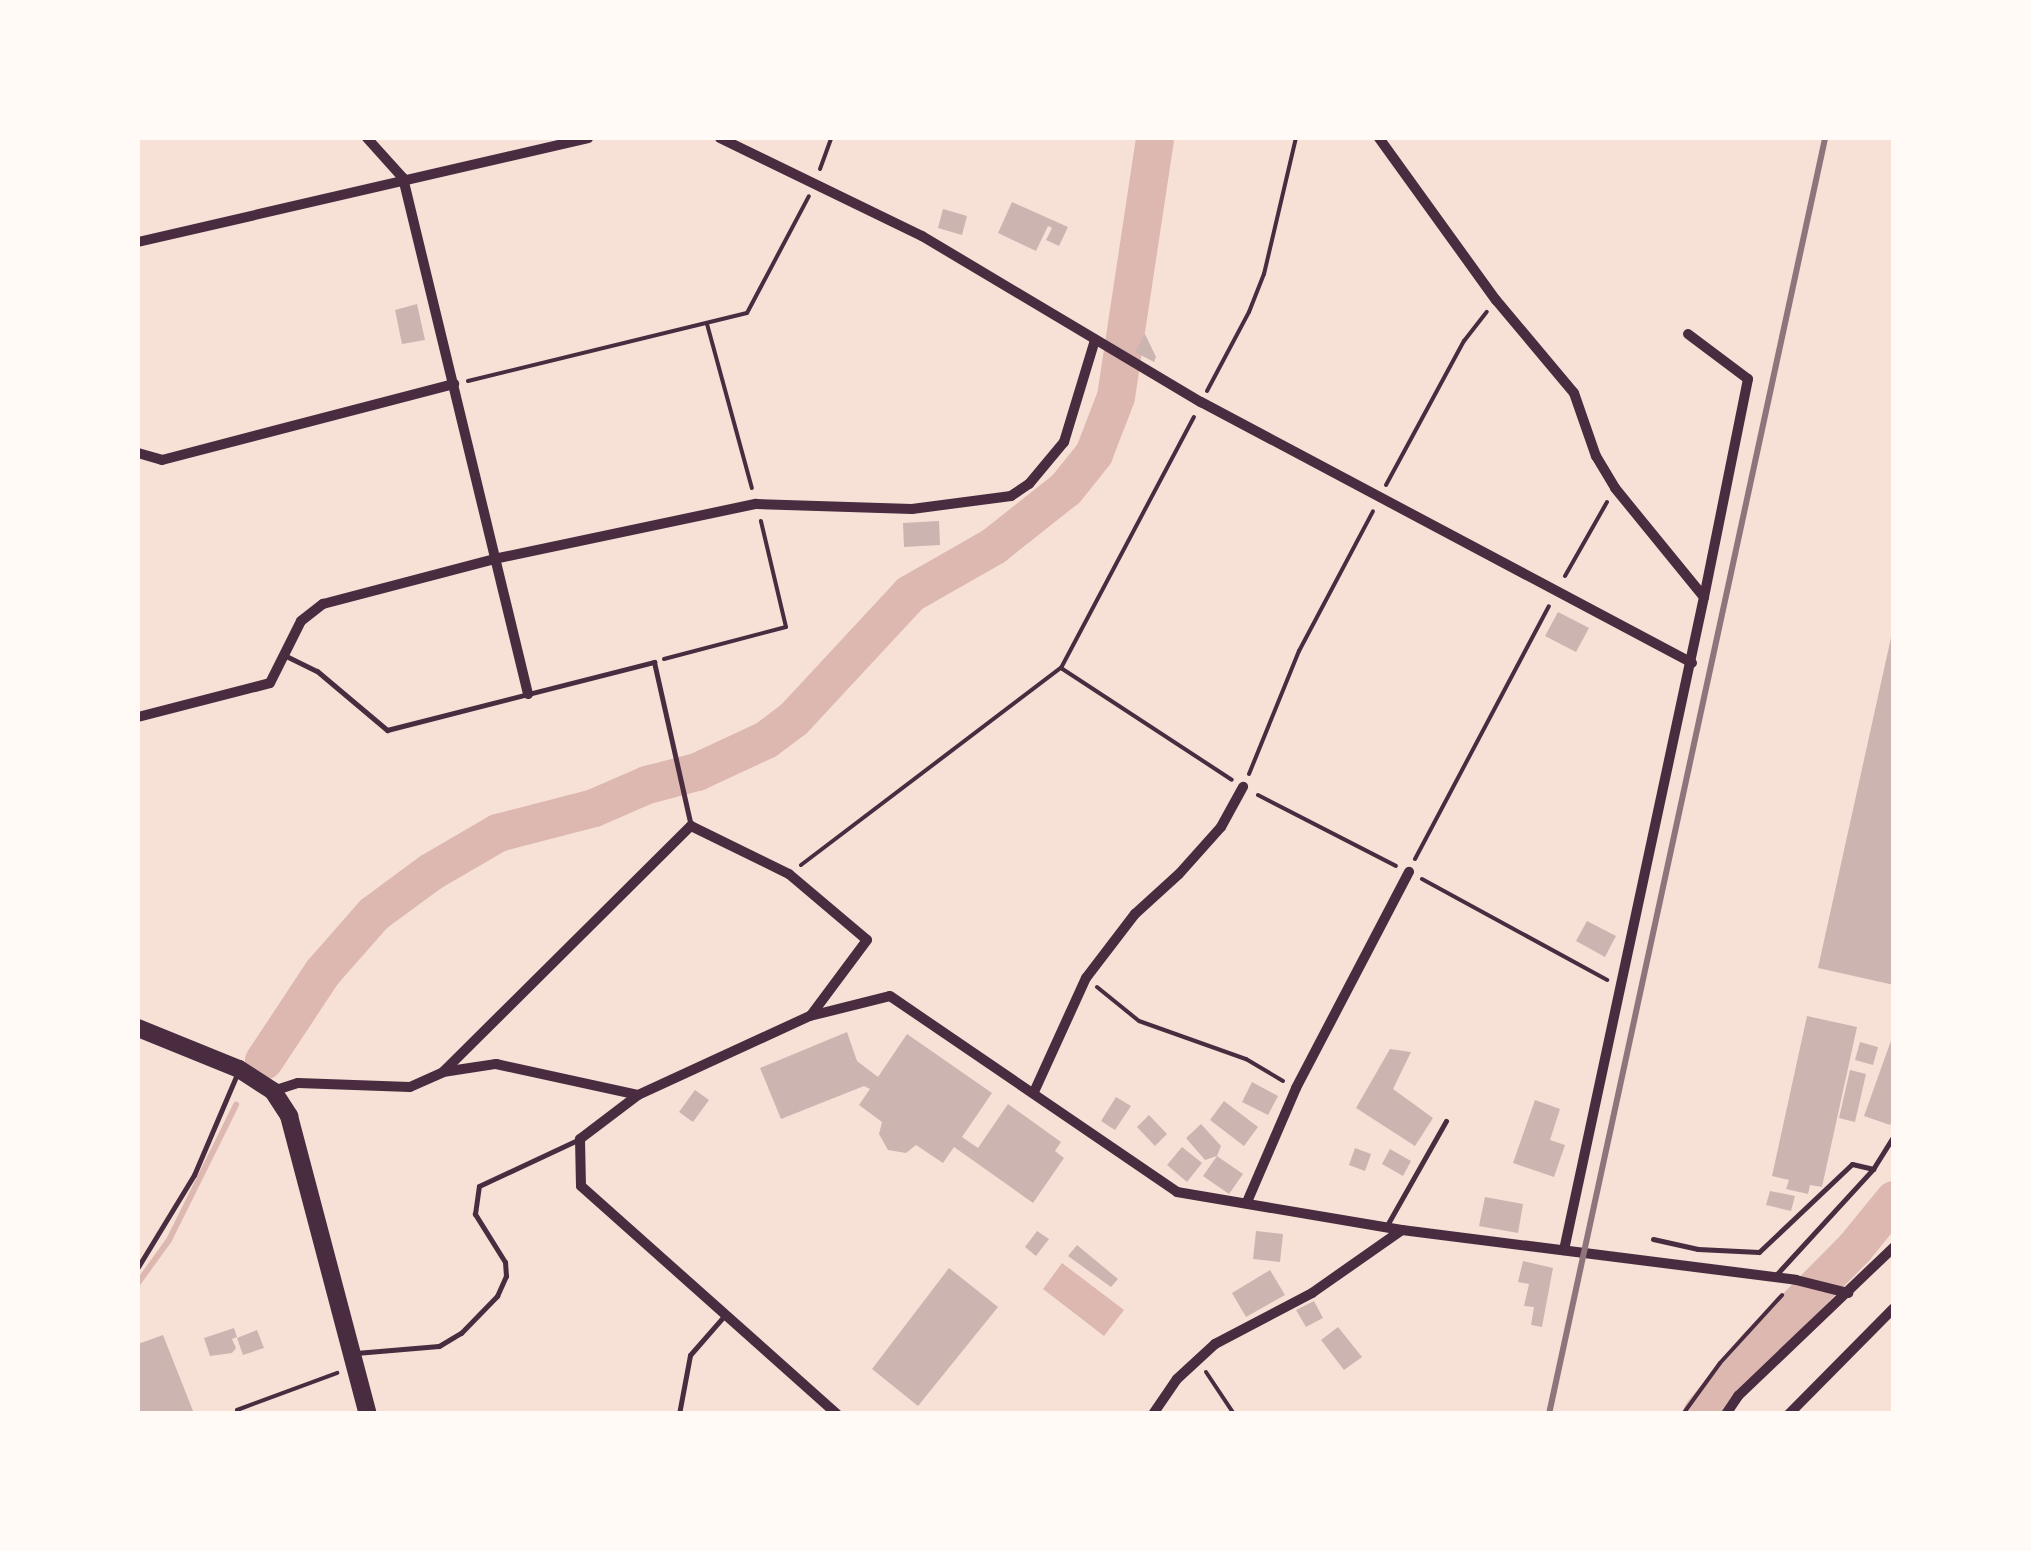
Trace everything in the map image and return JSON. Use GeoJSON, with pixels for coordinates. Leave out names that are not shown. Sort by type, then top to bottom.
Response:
{"type":"FeatureCollection","features":[{"type":"Feature","properties":{"kind":"main road"},"geometry":{"type":"LineString","coordinates":[[138,1028],[239,1069],[273,1091],[289,1116],[368,1414]]}},
{"type":"Feature","properties":{"kind":"street"},"geometry":{"type":"LineString","coordinates":[[368,138],[403,178],[528,694]]}},
{"type":"Feature","properties":{"kind":"street"},"geometry":{"type":"LineString","coordinates":[[138,242],[588,138]]}},
{"type":"Feature","properties":{"kind":"street"},"geometry":{"type":"LineString","coordinates":[[720,138],[922,236],[1202,402],[1692,662]]}},
{"type":"Feature","properties":{"kind":"street"},"geometry":{"type":"LineString","coordinates":[[1378,138],[1496,300],[1574,393],[1596,456],[1615,488],[1704,597]]}},
{"type":"Feature","properties":{"kind":"street"},"geometry":{"type":"LineString","coordinates":[[1564,1250],[1692,662],[1748,379],[1688,334]]}},
{"type":"Feature","properties":{"kind":"street"},"geometry":{"type":"LineString","coordinates":[[138,717],[260,688],[276,678],[301,621],[323,604],[494,560],[756,504],[926,508],[1002,498],[1020,491],[1064,442],[1100,343]]}},
{"type":"Feature","properties":{"kind":"street"},"geometry":{"type":"LineString","coordinates":[[138,453],[162,460],[454,384]]}},
{"type":"Feature","properties":{"kind":"street"},"geometry":{"type":"LineString","coordinates":[[1034,1092],[1086,978],[1134,914],[1180,874],[1220,826],[1243,788]]}},
{"type":"Feature","properties":{"kind":"street"},"geometry":{"type":"LineString","coordinates":[[444,1072],[691,826],[789,874],[867,940],[810,1016]]}},
{"type":"Feature","properties":{"kind":"street"},"geometry":{"type":"LineString","coordinates":[[1247,1202],[1296,1088],[1408,872]]}},
{"type":"Feature","properties":{"kind":"street"},"geometry":{"type":"LineString","coordinates":[[837,1414],[587,1195],[581,1186],[580,1139],[638,1095],[810,1016],[871,998],[890,996],[1177,1192],[1402,1230],[1796,1280],[1848,1292]]}},
{"type":"Feature","properties":{"kind":"street"},"geometry":{"type":"LineString","coordinates":[[273,1091],[298,1084],[410,1087],[444,1072],[496,1064],[638,1095]]}},
{"type":"Feature","properties":{"kind":"street"},"geometry":{"type":"LineString","coordinates":[[1153,1414],[1196,1358],[1312,1293],[1402,1230]]}},
{"type":"Feature","properties":{"kind":"street"},"geometry":{"type":"LineString","coordinates":[[1726,1414],[1738,1396],[1894,1248]]}},
{"type":"Feature","properties":{"kind":"street"},"geometry":{"type":"LineString","coordinates":[[1789,1414],[1894,1308]]}},
{"type":"Feature","properties":{"kind":"lane"},"geometry":{"type":"LineString","coordinates":[[286,656],[317,671],[387,730],[654,662],[691,826]]}},
{"type":"Feature","properties":{"kind":"lane"},"geometry":{"type":"LineString","coordinates":[[138,1267],[194,1174],[239,1069]]}},
{"type":"Feature","properties":{"kind":"lane"},"geometry":{"type":"LineString","coordinates":[[1386,1227],[1446,1122]]}},
{"type":"Feature","properties":{"kind":"lane"},"geometry":{"type":"LineString","coordinates":[[1773,1278],[1873,1169],[1894,1135]]}},
{"type":"Feature","properties":{"kind":"lane"},"geometry":{"type":"LineString","coordinates":[[355,1360],[439,1346],[461,1333],[498,1296],[506,1276],[506,1262],[475,1214],[479,1186],[580,1139]]}},
{"type":"Feature","properties":{"kind":"lane"},"geometry":{"type":"LineString","coordinates":[[1653,1238],[1698,1248],[1759,1252],[1852,1164],[1873,1169]]}},
{"type":"Feature","properties":{"kind":"lane"},"geometry":{"type":"LineString","coordinates":[[680,1414],[690,1355],[724,1316]]}},
{"type":"Feature","properties":{"kind":"path"},"geometry":{"type":"LineString","coordinates":[[454,384],[752,310],[814,186],[832,138]]}},
{"type":"Feature","properties":{"kind":"path"},"geometry":{"type":"LineString","coordinates":[[789,874],[1060,668],[1249,312],[1264,274],[1296,138]]}},
{"type":"Feature","properties":{"kind":"path"},"geometry":{"type":"LineString","coordinates":[[1243,788],[1299,651],[1464,341],[1496,300]]}},
{"type":"Feature","properties":{"kind":"path"},"geometry":{"type":"LineString","coordinates":[[654,662],[786,628],[707,323]]}},
{"type":"Feature","properties":{"kind":"path"},"geometry":{"type":"LineString","coordinates":[[1408,872],[1615,488]]}},
{"type":"Feature","properties":{"kind":"path"},"geometry":{"type":"LineString","coordinates":[[1060,668],[1243,788],[1619,987]]}},
{"type":"Feature","properties":{"kind":"path"},"geometry":{"type":"LineString","coordinates":[[1086,978],[1139,1021],[1246,1059],[1296,1088]]}},
{"type":"Feature","properties":{"kind":"path"},"geometry":{"type":"LineString","coordinates":[[1682,1414],[1720,1363],[1796,1280]]}},
{"type":"Feature","properties":{"kind":"path"},"geometry":{"type":"LineString","coordinates":[[1196,1358],[1234,1414]]}},
{"type":"Feature","properties":{"kind":"path"},"geometry":{"type":"LineString","coordinates":[[238,1414],[237,1410],[355,1360]]}},
{"type":"Feature","properties":{"kind":"shaded area"},"geometry":{"type":"Polygon","coordinates":[[[1062,1263],[1124,1310],[1104,1336],[1043,1289],[1062,1263]]]}},
{"type":"Feature","properties":{"kind":"building"},"geometry":{"type":"Polygon","coordinates":[[[1012,202],[1068,227],[1059,246],[1046,240],[1052,228],[1048,226],[1036,251],[998,233],[1012,202]]]}},
{"type":"Feature","properties":{"kind":"building"},"geometry":{"type":"Polygon","coordinates":[[[943,209],[967,216],[962,235],[938,228],[943,209]]]}},
{"type":"Feature","properties":{"kind":"building"},"geometry":{"type":"Polygon","coordinates":[[[417,304],[425,340],[402,344],[395,310],[417,304]]]}},
{"type":"Feature","properties":{"kind":"building"},"geometry":{"type":"Polygon","coordinates":[[[1145,334],[1156,357],[1154,362],[1135,352],[1145,334]]]}},
{"type":"Feature","properties":{"kind":"building"},"geometry":{"type":"Polygon","coordinates":[[[939,521],[940,545],[904,547],[903,523],[939,521]]]}},
{"type":"Feature","properties":{"kind":"building"},"geometry":{"type":"Polygon","coordinates":[[[1558,612],[1589,628],[1576,652],[1545,636],[1558,612]]]}},
{"type":"Feature","properties":{"kind":"building"},"geometry":{"type":"Polygon","coordinates":[[[1894,633],[1894,985],[1818,968],[1894,633]]]}},
{"type":"Feature","properties":{"kind":"building"},"geometry":{"type":"Polygon","coordinates":[[[1587,921],[1616,936],[1605,957],[1576,941],[1587,921]]]}},
{"type":"Feature","properties":{"kind":"building"},"geometry":{"type":"Polygon","coordinates":[[[1807,1016],[1857,1027],[1822,1187],[1810,1185],[1808,1194],[1786,1189],[1789,1180],[1772,1176],[1807,1016]]]}},
{"type":"Feature","properties":{"kind":"building"},"geometry":{"type":"Polygon","coordinates":[[[847,1032],[857,1061],[878,1077],[907,1034],[992,1093],[962,1137],[978,1148],[1008,1104],[1061,1142],[1055,1151],[1064,1158],[1033,1203],[954,1147],[943,1163],[916,1145],[906,1153],[888,1150],[879,1134],[882,1122],[859,1105],[870,1089],[864,1086],[781,1119],[760,1068],[847,1032]]]}},
{"type":"Feature","properties":{"kind":"building"},"geometry":{"type":"Polygon","coordinates":[[[1893,1035],[1894,1115],[1890,1125],[1864,1116],[1893,1035]]]}},
{"type":"Feature","properties":{"kind":"building"},"geometry":{"type":"Polygon","coordinates":[[[1860,1042],[1878,1047],[1873,1065],[1855,1060],[1860,1042]]]}},
{"type":"Feature","properties":{"kind":"building"},"geometry":{"type":"Polygon","coordinates":[[[1390,1049],[1411,1052],[1393,1089],[1433,1118],[1415,1146],[1356,1108],[1390,1049]]]}},
{"type":"Feature","properties":{"kind":"building"},"geometry":{"type":"Polygon","coordinates":[[[1850,1070],[1866,1074],[1855,1122],[1839,1118],[1850,1070]]]}},
{"type":"Feature","properties":{"kind":"building"},"geometry":{"type":"Polygon","coordinates":[[[1252,1082],[1278,1096],[1268,1115],[1242,1102],[1252,1082]]]}},
{"type":"Feature","properties":{"kind":"building"},"geometry":{"type":"Polygon","coordinates":[[[695,1090],[709,1100],[693,1122],[679,1112],[695,1090]]]}},
{"type":"Feature","properties":{"kind":"building"},"geometry":{"type":"Polygon","coordinates":[[[1116,1097],[1131,1106],[1115,1130],[1101,1121],[1116,1097]]]}},
{"type":"Feature","properties":{"kind":"building"},"geometry":{"type":"Polygon","coordinates":[[[1535,1100],[1560,1109],[1550,1140],[1565,1145],[1554,1177],[1513,1163],[1535,1100]]]}},
{"type":"Feature","properties":{"kind":"building"},"geometry":{"type":"Polygon","coordinates":[[[1224,1101],[1258,1127],[1244,1146],[1210,1120],[1224,1101]]]}},
{"type":"Feature","properties":{"kind":"building"},"geometry":{"type":"Polygon","coordinates":[[[1149,1115],[1167,1134],[1155,1146],[1137,1127],[1149,1115]]]}},
{"type":"Feature","properties":{"kind":"building"},"geometry":{"type":"Polygon","coordinates":[[[1201,1124],[1221,1146],[1217,1156],[1205,1160],[1186,1138],[1201,1124]]]}},
{"type":"Feature","properties":{"kind":"building"},"geometry":{"type":"Polygon","coordinates":[[[1182,1147],[1202,1163],[1187,1182],[1167,1165],[1182,1147]]]}},
{"type":"Feature","properties":{"kind":"building"},"geometry":{"type":"Polygon","coordinates":[[[1355,1148],[1371,1154],[1365,1171],[1349,1165],[1355,1148]]]}},
{"type":"Feature","properties":{"kind":"building"},"geometry":{"type":"Polygon","coordinates":[[[1390,1149],[1411,1161],[1403,1176],[1382,1164],[1390,1149]]]}},
{"type":"Feature","properties":{"kind":"building"},"geometry":{"type":"Polygon","coordinates":[[[1217,1156],[1243,1174],[1229,1194],[1203,1176],[1217,1156]]]}},
{"type":"Feature","properties":{"kind":"building"},"geometry":{"type":"Polygon","coordinates":[[[1770,1191],[1795,1196],[1791,1211],[1766,1205],[1770,1191]]]}},
{"type":"Feature","properties":{"kind":"building"},"geometry":{"type":"Polygon","coordinates":[[[1485,1197],[1523,1204],[1518,1233],[1479,1226],[1485,1197]]]}},
{"type":"Feature","properties":{"kind":"building"},"geometry":{"type":"Polygon","coordinates":[[[1037,1231],[1049,1239],[1036,1256],[1025,1247],[1037,1231]]]}},
{"type":"Feature","properties":{"kind":"building"},"geometry":{"type":"Polygon","coordinates":[[[1256,1231],[1283,1234],[1280,1262],[1253,1259],[1256,1231]]]}},
{"type":"Feature","properties":{"kind":"building"},"geometry":{"type":"Polygon","coordinates":[[[1077,1245],[1118,1279],[1111,1287],[1068,1256],[1077,1245]]]}},
{"type":"Feature","properties":{"kind":"building"},"geometry":{"type":"Polygon","coordinates":[[[1523,1261],[1553,1268],[1542,1327],[1531,1325],[1534,1307],[1524,1306],[1529,1284],[1518,1282],[1523,1261]]]}},
{"type":"Feature","properties":{"kind":"building"},"geometry":{"type":"Polygon","coordinates":[[[949,1268],[998,1307],[918,1406],[872,1369],[949,1268]]]}},
{"type":"Feature","properties":{"kind":"building"},"geometry":{"type":"Polygon","coordinates":[[[1270,1270],[1285,1295],[1246,1317],[1232,1293],[1270,1270]]]}},
{"type":"Feature","properties":{"kind":"building"},"geometry":{"type":"Polygon","coordinates":[[[1314,1301],[1323,1318],[1306,1327],[1296,1310],[1314,1301]]]}},
{"type":"Feature","properties":{"kind":"building"},"geometry":{"type":"Polygon","coordinates":[[[1338,1327],[1362,1357],[1344,1370],[1321,1340],[1338,1327]]]}},
{"type":"Feature","properties":{"kind":"building"},"geometry":{"type":"Polygon","coordinates":[[[234,1328],[237,1337],[232,1339],[236,1348],[232,1353],[210,1356],[204,1338],[234,1328]]]}},
{"type":"Feature","properties":{"kind":"building"},"geometry":{"type":"Polygon","coordinates":[[[257,1330],[264,1348],[243,1355],[237,1338],[257,1330]]]}},
{"type":"Feature","properties":{"kind":"building"},"geometry":{"type":"Polygon","coordinates":[[[163,1335],[193,1411],[138,1414],[138,1344],[163,1335]]]}},
{"type":"Feature","properties":{"kind":"waterway"},"geometry":{"type":"LineString","coordinates":[[264,1061],[323,972],[374,914],[431,872],[498,833],[594,808],[647,785],[697,772],[766,740],[793,720],[910,594],[994,546],[1066,489],[1094,454],[1116,397],[1155,138]]}},
{"type":"Feature","properties":{"kind":"waterway"},"geometry":{"type":"LineString","coordinates":[[138,1283],[169,1240],[236,1105]]}},
{"type":"Feature","properties":{"kind":"waterway"},"geometry":{"type":"LineString","coordinates":[[1702,1414],[1758,1346],[1855,1248],[1894,1200]]}},
{"type":"Feature","properties":{"kind":"railway"},"geometry":{"type":"LineString","coordinates":[[1549,1414],[1825,138]]}}]}
